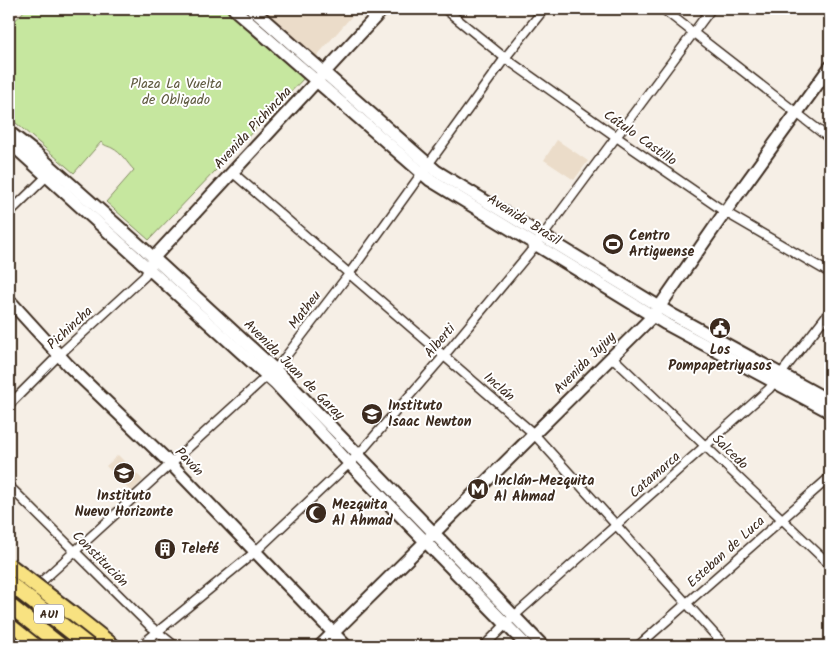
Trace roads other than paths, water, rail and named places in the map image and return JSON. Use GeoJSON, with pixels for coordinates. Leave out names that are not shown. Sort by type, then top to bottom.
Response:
{"type":"FeatureCollection","features":[{"type":"Feature","properties":{"kind":"highway"},"geometry":{"type":"LineString","coordinates":[[9,565],[113,646]]}},
{"type":"Feature","properties":{"kind":"highway","name":"AU1"},"geometry":{"type":"LineString","coordinates":[[9,582],[89,646]]}},
{"type":"Feature","properties":{"kind":"highway","name":"AU1"},"geometry":{"type":"LineString","coordinates":[[9,605],[61,646]]}},
{"type":"Feature","properties":{"kind":"highway"},"geometry":{"type":"LineString","coordinates":[[9,620],[41,646]]}},
{"type":"Feature","properties":{"kind":"main road","name":"Avenida Brasil"},"geometry":{"type":"LineString","coordinates":[[234,9],[321,77]]}},
{"type":"Feature","properties":{"kind":"main road","name":"Avenida Brasil"},"geometry":{"type":"LineString","coordinates":[[252,9],[321,77],[424,169],[656,311],[778,378],[830,412]]}},
{"type":"Feature","properties":{"kind":"main road","name":"Avenida Pichincha"},"geometry":{"type":"LineString","coordinates":[[148,269],[154,258],[232,172],[384,9]]}},
{"type":"Feature","properties":{"kind":"main road","name":"Avenida Jujuy"},"geometry":{"type":"LineString","coordinates":[[320,646],[612,357],[656,311],[830,67]]}},
{"type":"Feature","properties":{"kind":"main road","name":"Avenida Juan de Garay"},"geometry":{"type":"LineString","coordinates":[[9,132],[38,155],[154,258],[358,455],[429,537]]}},
{"type":"Feature","properties":{"kind":"main road","name":"Avenida Juan de Garay"},"geometry":{"type":"LineString","coordinates":[[9,142],[148,269],[271,373],[349,463],[429,537],[510,620],[543,646]]}},
{"type":"Feature","properties":{"kind":"main road","name":"Pavón"},"geometry":{"type":"LineString","coordinates":[[9,300],[59,355],[171,464],[346,646]]}},
{"type":"Feature","properties":{"kind":"main road","name":"Avenida Brasil"},"geometry":{"type":"LineString","coordinates":[[778,378],[830,401]]}},
{"type":"Feature","properties":{"kind":"main road","name":"Avenida Juan de Garay"},"geometry":{"type":"LineString","coordinates":[[510,620],[527,646]]}},
{"type":"Feature","properties":{"kind":"street","name":"Cátulo Castillo"},"geometry":{"type":"LineString","coordinates":[[445,9],[505,58],[725,212],[830,273]]}},
{"type":"Feature","properties":{"kind":"street","name":"Matheu"},"geometry":{"type":"LineString","coordinates":[[40,583],[271,373],[348,274],[505,58],[544,9]]}},
{"type":"Feature","properties":{"kind":"street"},"geometry":{"type":"LineString","coordinates":[[663,9],[830,139]]}},
{"type":"Feature","properties":{"kind":"street","name":"Alberti"},"geometry":{"type":"LineString","coordinates":[[140,646],[255,552],[358,455],[540,241],[711,9]]}},
{"type":"Feature","properties":{"kind":"street","name":"Inclán"},"geometry":{"type":"LineString","coordinates":[[232,172],[534,434],[725,646]]}},
{"type":"Feature","properties":{"kind":"street"},"geometry":{"type":"LineString","coordinates":[[9,212],[46,177]]}},
{"type":"Feature","properties":{"kind":"street","name":"Pichincha"},"geometry":{"type":"LineString","coordinates":[[9,405],[59,355],[145,276],[148,269]]}},
{"type":"Feature","properties":{"kind":"street","name":"Catamarca"},"geometry":{"type":"LineString","coordinates":[[484,646],[510,620],[706,446],[778,378],[830,311]]}},
{"type":"Feature","properties":{"kind":"street","name":"Salcedo"},"geometry":{"type":"LineString","coordinates":[[612,357],[830,565]]}},
{"type":"Feature","properties":{"kind":"street","name":"Esteban de Luca"},"geometry":{"type":"LineString","coordinates":[[638,646],[830,477]]}},
{"type":"Feature","properties":{"kind":"street","name":"Constitución"},"geometry":{"type":"LineString","coordinates":[[9,486],[149,625],[175,646]]}},
{"type":"Feature","properties":{"kind":"place","name":"Centro Artiguense"},"geometry":{"type":"Point","coordinates":[613,244]}},
{"type":"Feature","properties":{"kind":"place","name":"Los Pompapetriyasos"},"geometry":{"type":"Point","coordinates":[720,328]}},
{"type":"Feature","properties":{"kind":"place","name":"Instituto Isaac Newton"},"geometry":{"type":"Point","coordinates":[372,414]}},
{"type":"Feature","properties":{"kind":"place","name":"Instituto Nuevo Horizonte"},"geometry":{"type":"Point","coordinates":[124,473]}},
{"type":"Feature","properties":{"kind":"place","name":"Inclán-Mezquita Al Ahmad"},"geometry":{"type":"Point","coordinates":[478,489]}},
{"type":"Feature","properties":{"kind":"place","name":"Mezquita Al Ahmad"},"geometry":{"type":"Point","coordinates":[316,513]}},
{"type":"Feature","properties":{"kind":"place","name":"Telefé"},"geometry":{"type":"Point","coordinates":[165,549]}},
{"type":"Feature","properties":{"kind":"park label","name":"Plaza La Vuelta de Obligado"},"geometry":{"type":"Point","coordinates":[176,92]}}]}
